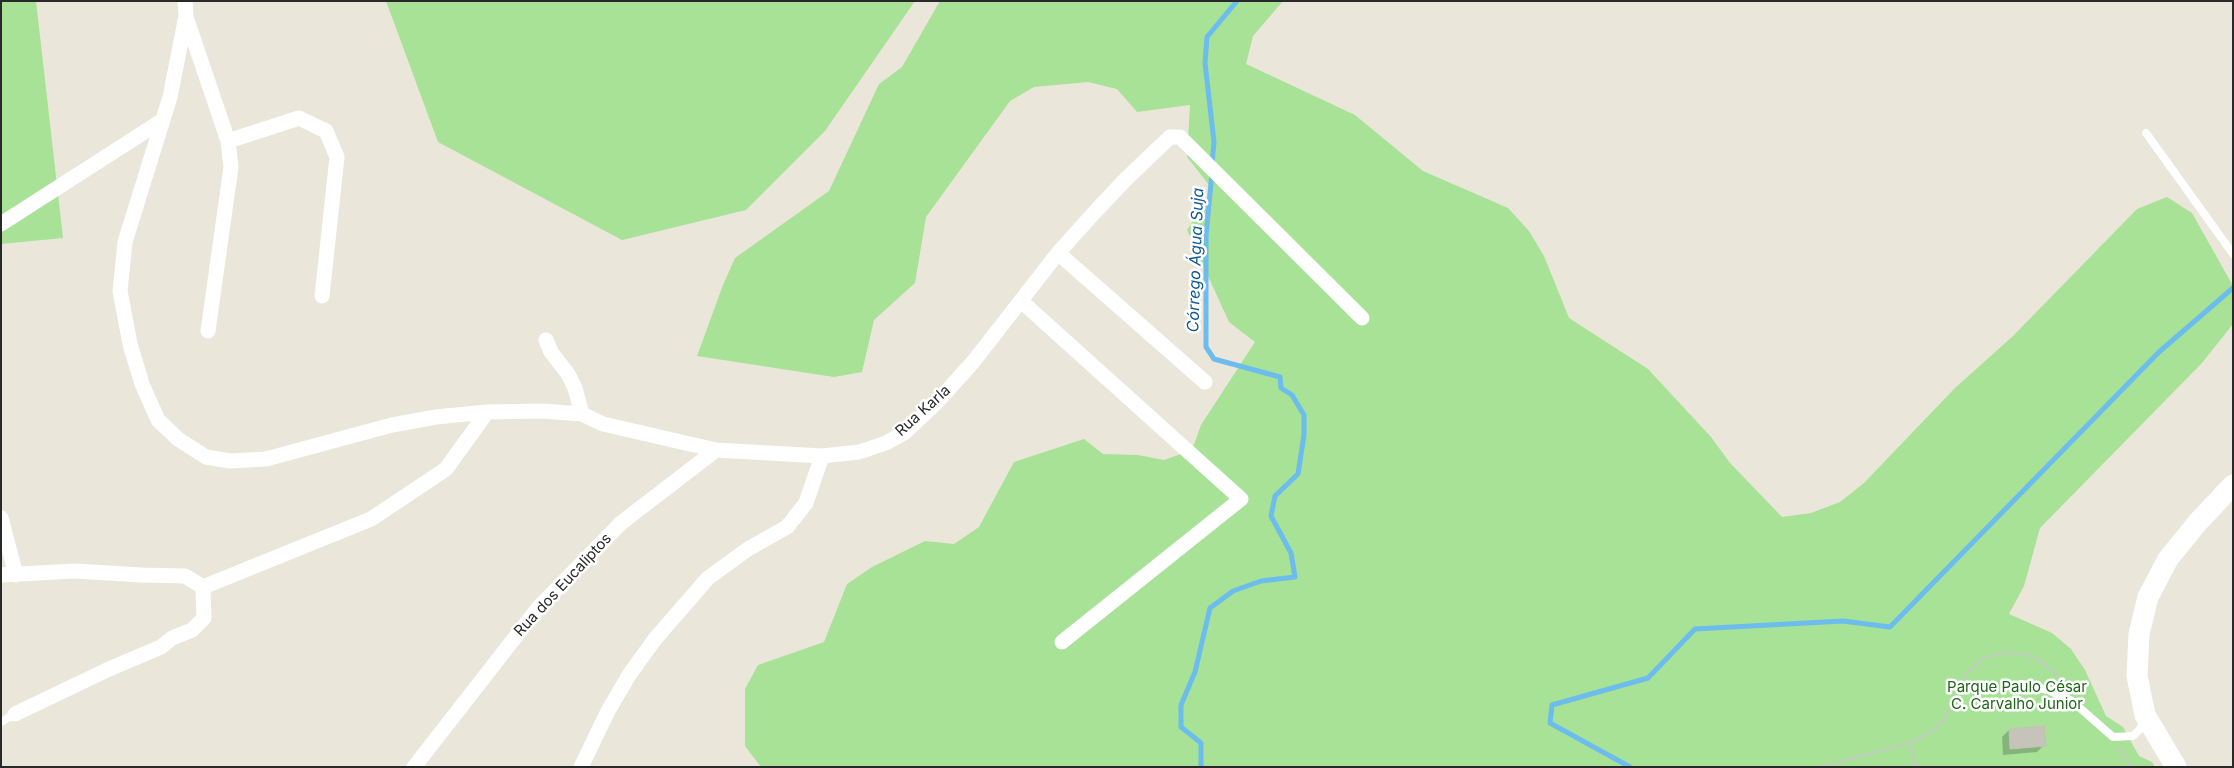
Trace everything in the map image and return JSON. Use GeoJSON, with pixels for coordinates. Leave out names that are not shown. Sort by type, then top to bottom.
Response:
{"type":"FeatureCollection","features":[{"type":"Feature","properties":{"kind":"main road"},"geometry":{"type":"LineString","coordinates":[[2176,767],[2145,715],[2137,676],[2139,634],[2148,597],[2168,559],[2198,522],[2233,485]]}},
{"type":"Feature","properties":{"kind":"street"},"geometry":{"type":"LineString","coordinates":[[185,8],[170,97],[125,242],[120,292],[130,344],[142,384],[158,420],[178,439],[206,458],[230,461],[266,459],[392,425],[436,417],[487,412],[542,411],[582,414],[575,388],[546,340]]}},
{"type":"Feature","properties":{"kind":"street"},"geometry":{"type":"LineString","coordinates":[[185,8],[228,141],[231,167],[208,331]]}},
{"type":"Feature","properties":{"kind":"street"},"geometry":{"type":"LineString","coordinates":[[228,141],[299,118],[326,131],[338,157],[322,296]]}},
{"type":"Feature","properties":{"kind":"street"},"geometry":{"type":"LineString","coordinates":[[1,224],[163,120]]}},
{"type":"Feature","properties":{"kind":"street","name":"Rua Karla"},"geometry":{"type":"LineString","coordinates":[[582,414],[603,424],[716,450],[822,456],[859,452],[886,443],[904,433],[937,402],[973,362],[1058,253],[1125,180],[1170,138],[1180,137],[1362,318]]}},
{"type":"Feature","properties":{"kind":"street"},"geometry":{"type":"LineString","coordinates":[[1058,253],[1205,382]]}},
{"type":"Feature","properties":{"kind":"street"},"geometry":{"type":"LineString","coordinates":[[1021,301],[1241,499],[1062,642]]}},
{"type":"Feature","properties":{"kind":"street"},"geometry":{"type":"LineString","coordinates":[[204,588],[370,519],[446,469],[487,412]]}},
{"type":"Feature","properties":{"kind":"street","name":"Rua dos Eucaliptos"},"geometry":{"type":"LineString","coordinates":[[414,767],[538,608],[621,523],[716,450]]}},
{"type":"Feature","properties":{"kind":"street"},"geometry":{"type":"LineString","coordinates":[[581,767],[608,711],[655,639],[708,578],[748,549],[787,527],[806,504],[822,456]]}},
{"type":"Feature","properties":{"kind":"street"},"geometry":{"type":"LineString","coordinates":[[1,518],[9,575],[75,571],[185,576],[204,588]]}},
{"type":"Feature","properties":{"kind":"street"},"geometry":{"type":"LineString","coordinates":[[15,714],[108,668],[161,647],[172,638],[192,630],[204,618],[204,588]]}},
{"type":"Feature","properties":{"kind":"lane"},"geometry":{"type":"LineString","coordinates":[[2146,133],[2232,253]]}},
{"type":"Feature","properties":{"kind":"lane"},"geometry":{"type":"LineString","coordinates":[[2021,684],[2048,690],[2072,701],[2113,738],[2134,736],[2140,730],[2145,715]]}},
{"type":"Feature","properties":{"kind":"lane"},"geometry":{"type":"LineString","coordinates":[[1,722],[15,714]]}},
{"type":"Feature","properties":{"kind":"path"},"geometry":{"type":"LineString","coordinates":[[1820,767],[1910,743],[1934,730],[1945,718],[1968,674],[1983,658],[2011,652],[2033,656],[2055,673],[2072,701]]}},
{"type":"Feature","properties":{"kind":"path"},"geometry":{"type":"LineString","coordinates":[[2113,738],[2132,767]]}},
{"type":"Feature","properties":{"kind":"path"},"geometry":{"type":"LineString","coordinates":[[1910,743],[1916,767]]}},
{"type":"Feature","properties":{"kind":"green space"},"geometry":{"type":"Polygon","coordinates":[[[1,1],[36,1],[63,238],[1,244],[1,1]]]}},
{"type":"Feature","properties":{"kind":"green space"},"geometry":{"type":"Polygon","coordinates":[[[386,1],[915,1],[825,131],[746,210],[622,240],[438,142],[386,1]]]}},
{"type":"Feature","properties":{"kind":"green space","name":"Parque Paulo César C. Carvalho Junior"},"geometry":{"type":"Polygon","coordinates":[[[940,1],[1283,1],[1253,36],[1246,64],[1355,115],[1423,171],[1508,208],[1529,231],[1544,256],[1569,318],[1648,369],[1711,437],[1730,463],[1782,517],[1811,513],[1840,502],[1864,483],[1955,388],[2013,336],[2137,209],[2167,197],[2192,213],[2233,286],[2233,324],[2202,363],[2040,528],[2024,586],[2009,614],[2052,633],[2071,649],[2085,670],[2106,716],[2123,727],[2139,756],[2152,762],[2155,767],[761,767],[745,746],[745,689],[758,665],[824,642],[847,584],[872,567],[925,541],[954,544],[979,527],[1014,462],[1084,439],[1103,454],[1138,455],[1164,460],[1192,450],[1201,425],[1255,342],[1229,322],[1187,230],[1213,190],[1187,157],[1190,105],[1137,112],[1117,89],[1088,82],[1034,87],[1010,101],[926,217],[915,283],[874,320],[862,372],[834,377],[697,356],[735,258],[829,191],[879,84],[902,67],[940,1]]]}},
{"type":"Feature","properties":{"kind":"building"},"geometry":{"type":"Polygon","coordinates":[[[2044,726],[2046,746],[2010,749],[2009,729],[2044,726]]]}},
{"type":"Feature","properties":{"kind":"waterway","name":"Córrego Água Suja"},"geometry":{"type":"LineString","coordinates":[[1212,165],[1214,142],[1205,63],[1207,37],[1237,1]]}},
{"type":"Feature","properties":{"kind":"waterway","name":"Córrego Água Suja"},"geometry":{"type":"LineString","coordinates":[[1201,767],[1201,743],[1181,727],[1181,705],[1195,672],[1210,608],[1233,591],[1261,581],[1295,577],[1291,553],[1271,516],[1275,496],[1298,474],[1304,435],[1304,415],[1292,395],[1281,388],[1280,377],[1214,359],[1206,347],[1206,235],[1212,173]]}},
{"type":"Feature","properties":{"kind":"waterway"},"geometry":{"type":"LineString","coordinates":[[1630,767],[1550,723],[1552,705],[1648,678],[1695,629],[1843,621],[1890,627],[2159,352],[2233,288]]}}]}
